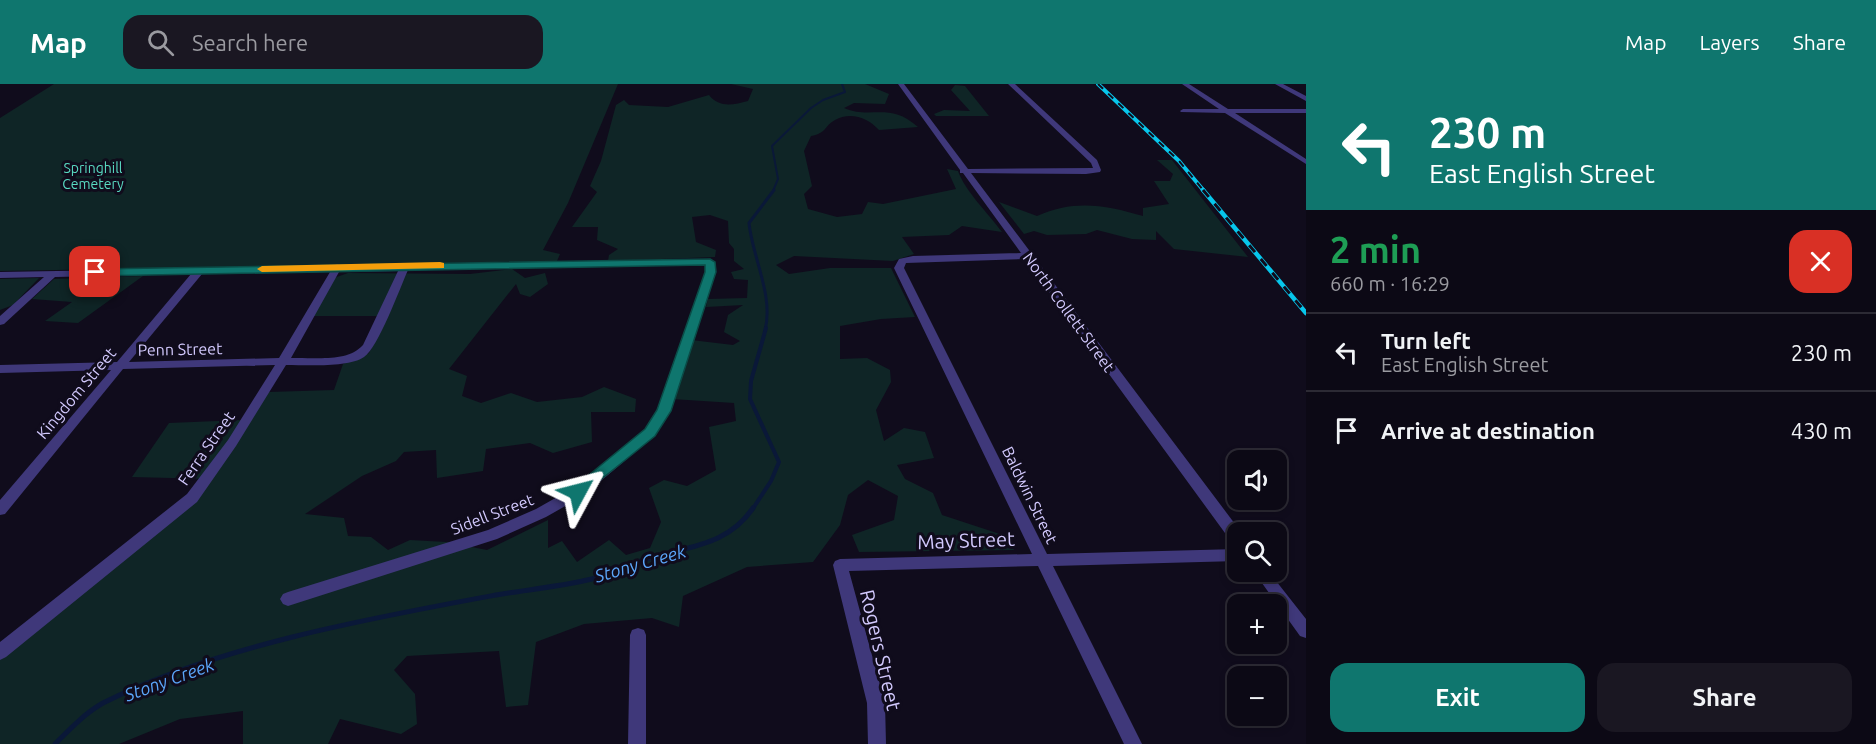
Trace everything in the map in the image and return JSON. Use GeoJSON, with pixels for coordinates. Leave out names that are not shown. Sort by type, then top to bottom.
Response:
{"type":"FeatureCollection","features":[{"type":"Feature","properties":{"kind":"street","name":"North Collett Street"},"geometry":{"type":"LineString","coordinates":[[901,84],[963,171],[1227,525]]}},
{"type":"Feature","properties":{"kind":"street"},"geometry":{"type":"LineString","coordinates":[[963,171],[1086,172],[1097,170],[1094,162],[1011,84]]}},
{"type":"Feature","properties":{"kind":"street"},"geometry":{"type":"LineString","coordinates":[[1185,84],[1306,162]]}},
{"type":"Feature","properties":{"kind":"street"},"geometry":{"type":"LineString","coordinates":[[1278,84],[1306,99]]}},
{"type":"Feature","properties":{"kind":"street"},"geometry":{"type":"LineString","coordinates":[[1183,111],[1306,111]]}},
{"type":"Feature","properties":{"kind":"street","name":"Baldwin Street"},"geometry":{"type":"LineString","coordinates":[[1028,256],[902,261],[899,268],[1133,744]]}},
{"type":"Feature","properties":{"kind":"street","name":"Sidell Street"},"geometry":{"type":"LineString","coordinates":[[288,598],[492,535],[541,513],[578,492],[650,433],[664,411],[710,272],[710,262],[405,266]]}},
{"type":"Feature","properties":{"kind":"street"},"geometry":{"type":"LineString","coordinates":[[0,275],[405,266]]}},
{"type":"Feature","properties":{"kind":"street","name":"Penn Street"},"geometry":{"type":"LineString","coordinates":[[0,369],[343,360],[360,355],[368,346],[405,266]]}},
{"type":"Feature","properties":{"kind":"street","name":"Ferra Street"},"geometry":{"type":"LineString","coordinates":[[0,652],[192,498],[214,469],[282,363],[337,267]]}},
{"type":"Feature","properties":{"kind":"street","name":"Kingdom Street"},"geometry":{"type":"LineString","coordinates":[[0,510],[200,270]]}},
{"type":"Feature","properties":{"kind":"street"},"geometry":{"type":"LineString","coordinates":[[0,322],[54,273]]}},
{"type":"Feature","properties":{"kind":"street","name":"May Street"},"geometry":{"type":"LineString","coordinates":[[840,565],[1227,555]]}},
{"type":"Feature","properties":{"kind":"street","name":"Rogers Street"},"geometry":{"type":"LineString","coordinates":[[840,565],[876,703],[877,744]]}},
{"type":"Feature","properties":{"kind":"street"},"geometry":{"type":"LineString","coordinates":[[1269,582],[1306,631]]}},
{"type":"Feature","properties":{"kind":"street"},"geometry":{"type":"LineString","coordinates":[[637,744],[638,635]]}},
{"type":"Feature","properties":{"kind":"green space","name":"Springhill Cemetery"},"geometry":{"type":"Polygon","coordinates":[[[54,84],[618,84],[568,203],[543,250],[560,254],[557,261],[0,271],[0,118],[54,84]]]}},
{"type":"Feature","properties":{"kind":"green space"},"geometry":{"type":"Polygon","coordinates":[[[731,84],[865,84],[889,94],[885,104],[854,103],[844,108],[898,115],[918,127],[879,130],[865,119],[847,116],[831,122],[823,131],[811,136],[804,151],[812,186],[804,194],[808,209],[837,217],[862,214],[868,202],[883,204],[956,189],[947,169],[958,171],[971,194],[1002,232],[962,226],[949,235],[902,237],[914,254],[893,261],[794,256],[776,265],[789,274],[830,268],[891,268],[915,317],[881,319],[840,326],[840,359],[867,358],[890,370],[891,382],[876,410],[884,441],[904,428],[925,432],[934,458],[897,465],[905,479],[933,493],[942,515],[1006,536],[1014,550],[859,552],[852,535],[894,520],[898,496],[868,480],[848,495],[840,525],[813,562],[747,567],[683,596],[679,627],[652,618],[584,624],[536,642],[528,705],[506,707],[499,651],[407,656],[394,670],[415,694],[417,724],[401,734],[340,719],[328,744],[243,744],[243,711],[180,719],[119,744],[0,744],[0,654],[211,479],[132,477],[169,423],[242,420],[269,392],[334,390],[343,364],[369,353],[385,316],[312,316],[334,278],[348,273],[470,274],[512,269],[525,278],[545,273],[548,284],[530,297],[520,294],[516,284],[449,369],[467,376],[462,396],[481,403],[511,393],[537,402],[582,397],[604,387],[636,399],[635,412],[591,412],[592,442],[553,453],[530,443],[486,449],[483,471],[437,478],[436,450],[404,452],[396,461],[362,476],[305,514],[344,518],[348,536],[371,537],[388,550],[410,540],[446,542],[487,550],[548,520],[548,548],[562,541],[577,562],[609,540],[626,555],[650,548],[661,522],[649,488],[664,480],[687,486],[716,470],[709,427],[736,421],[734,403],[672,399],[691,340],[733,345],[740,341],[724,332],[728,315],[743,305],[706,307],[708,299],[747,298],[748,280],[734,279],[731,272],[744,269],[734,261],[734,249],[729,243],[728,221],[710,215],[692,217],[696,242],[716,250],[715,257],[608,261],[609,255],[618,249],[597,240],[598,227],[572,227],[597,192],[590,186],[601,161],[616,105],[624,100],[629,105],[668,107],[709,95],[722,104],[748,101],[753,89],[731,84]]]}},
{"type":"Feature","properties":{"kind":"green space"},"geometry":{"type":"Polygon","coordinates":[[[955,85],[965,86],[989,116],[936,116],[934,114],[944,110],[970,111],[951,90],[955,85]]]}},
{"type":"Feature","properties":{"kind":"green space"},"geometry":{"type":"Polygon","coordinates":[[[1157,160],[1172,160],[1248,257],[1174,249],[1156,231],[1156,240],[1132,239],[1097,230],[1086,234],[1047,235],[1034,231],[1024,234],[999,202],[1037,216],[1064,207],[1090,206],[1116,209],[1143,216],[1143,208],[1169,204],[1154,181],[1170,181],[1173,174],[1157,160]]]}},
{"type":"Feature","properties":{"kind":"green space"},"geometry":{"type":"Polygon","coordinates":[[[143,276],[78,323],[45,321],[72,302],[32,299],[54,279],[143,276]]]}},
{"type":"Feature","properties":{"kind":"green space"},"geometry":{"type":"Polygon","coordinates":[[[39,278],[13,305],[0,310],[0,279],[39,278]]]}},
{"type":"Feature","properties":{"kind":"waterway","name":"Stony Creek"},"geometry":{"type":"LineString","coordinates":[[773,191],[778,179],[772,146],[811,108],[823,100],[845,92],[842,84]]}},
{"type":"Feature","properties":{"kind":"waterway","name":"Stony Creek"},"geometry":{"type":"LineString","coordinates":[[765,330],[767,317],[765,290],[749,223],[774,190]]}},
{"type":"Feature","properties":{"kind":"waterway","name":"Stony Creek"},"geometry":{"type":"LineString","coordinates":[[752,510],[771,481],[779,462],[750,399],[751,381],[766,328]]}},
{"type":"Feature","properties":{"kind":"waterway","name":"Stony Creek"},"geometry":{"type":"LineString","coordinates":[[55,744],[84,716],[103,703],[195,665],[295,636],[347,624],[603,576],[650,558],[706,543],[731,530],[743,521],[753,508]]}},
{"type":"Feature","properties":{"kind":"railway"},"geometry":{"type":"LineString","coordinates":[[1098,84],[1179,161],[1204,191]]}},
{"type":"Feature","properties":{"kind":"railway"},"geometry":{"type":"LineString","coordinates":[[1203,190],[1306,313]]}},
{"type":"Feature","properties":{"kind":"slow traffic"},"geometry":{"type":"LineString","coordinates":[[262,269],[440,266]]}},
{"type":"Feature","properties":{"kind":"route"},"geometry":{"type":"LineString","coordinates":[[95,272],[710,262],[710,272],[664,411],[650,433],[578,492]]}}]}
